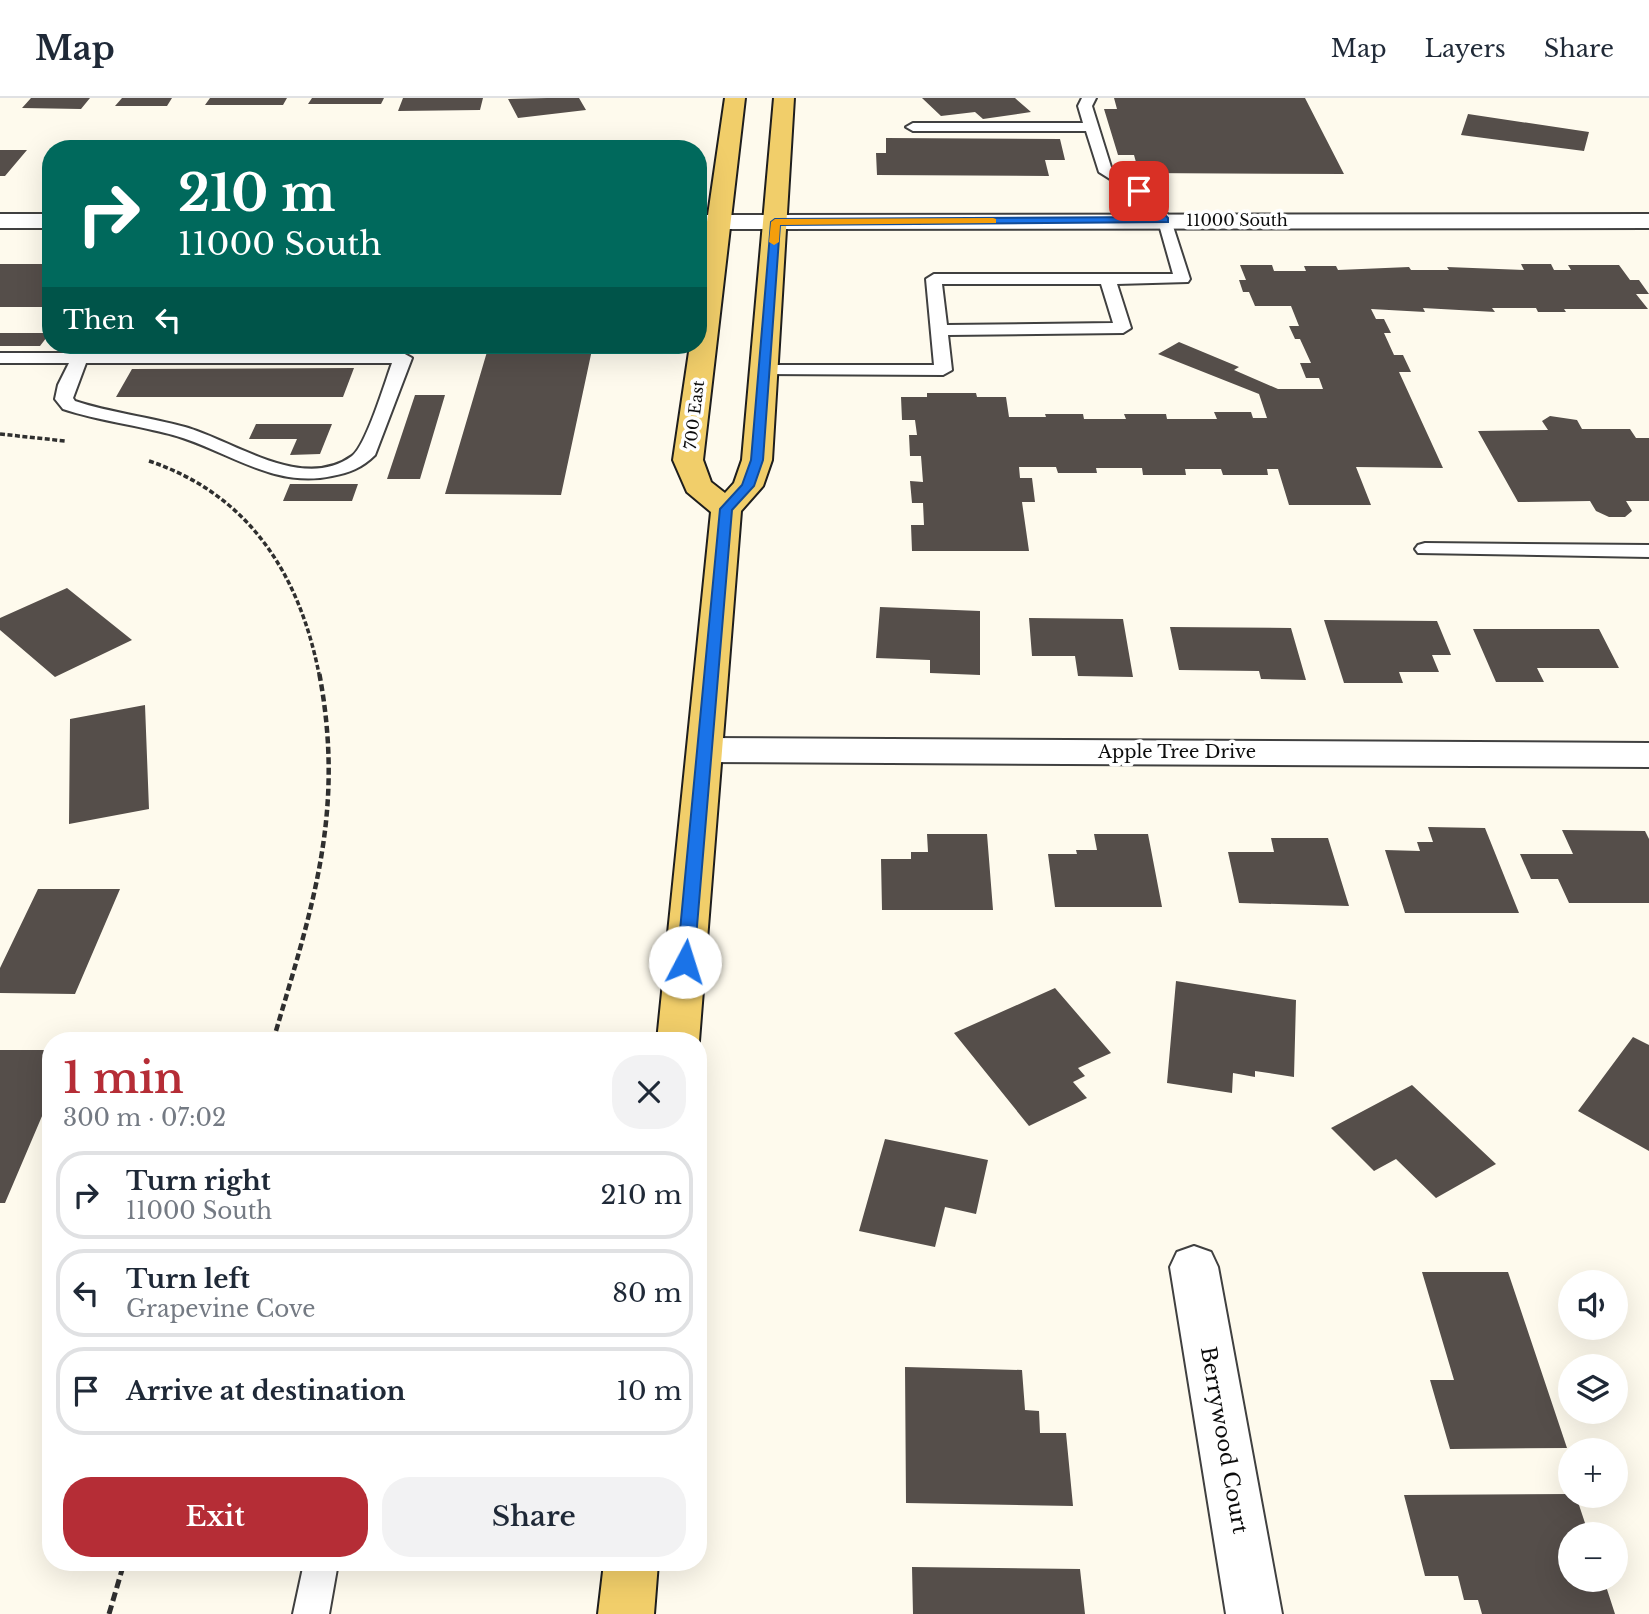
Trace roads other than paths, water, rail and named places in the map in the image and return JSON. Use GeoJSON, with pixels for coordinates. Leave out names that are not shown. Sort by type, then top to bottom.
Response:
{"type":"FeatureCollection","features":[{"type":"Feature","properties":{"kind":"main road","name":"700 East"},"geometry":{"type":"LineString","coordinates":[[707,245],[709,222],[736,98]]}},
{"type":"Feature","properties":{"kind":"main road"},"geometry":{"type":"LineString","coordinates":[[679,1032],[726,509],[748,486],[754,473],[765,370],[785,98]]}},
{"type":"Feature","properties":{"kind":"main road","name":"700 East"},"geometry":{"type":"LineString","coordinates":[[697,354],[688,460],[698,486],[726,509]]}},
{"type":"Feature","properties":{"kind":"main road"},"geometry":{"type":"LineString","coordinates":[[626,1614],[630,1571]]}},
{"type":"Feature","properties":{"kind":"street"},"geometry":{"type":"LineString","coordinates":[[0,221],[42,221]]}},
{"type":"Feature","properties":{"kind":"street","name":"11000 South"},"geometry":{"type":"LineString","coordinates":[[709,222],[1649,221]]}},
{"type":"Feature","properties":{"kind":"street","name":"Apple Tree Drive"},"geometry":{"type":"LineString","coordinates":[[705,750],[1649,755]]}},
{"type":"Feature","properties":{"kind":"street","name":"Berrywood Court"},"geometry":{"type":"LineString","coordinates":[[1194,1267],[1254,1614]]}},
{"type":"Feature","properties":{"kind":"lane"},"geometry":{"type":"LineString","coordinates":[[765,370],[943,370],[934,279],[1182,279],[1165,220],[1139,191],[1104,169],[1085,106],[1089,98]]}},
{"type":"Feature","properties":{"kind":"lane"},"geometry":{"type":"LineString","coordinates":[[913,127],[1091,127]]}},
{"type":"Feature","properties":{"kind":"lane"},"geometry":{"type":"LineString","coordinates":[[939,330],[1124,328],[1108,279]]}},
{"type":"Feature","properties":{"kind":"lane"},"geometry":{"type":"LineString","coordinates":[[0,358],[49,354]]}},
{"type":"Feature","properties":{"kind":"lane"},"geometry":{"type":"LineString","coordinates":[[83,354],[64,392],[64,399],[69,405],[180,431],[209,440],[268,467],[292,471],[338,469],[359,462],[368,451],[403,358],[94,358],[89,354]]}},
{"type":"Feature","properties":{"kind":"lane"},"geometry":{"type":"LineString","coordinates":[[1424,549],[1649,551]]}},
{"type":"Feature","properties":{"kind":"lane"},"geometry":{"type":"LineString","coordinates":[[311,1614],[319,1571]]}}]}
